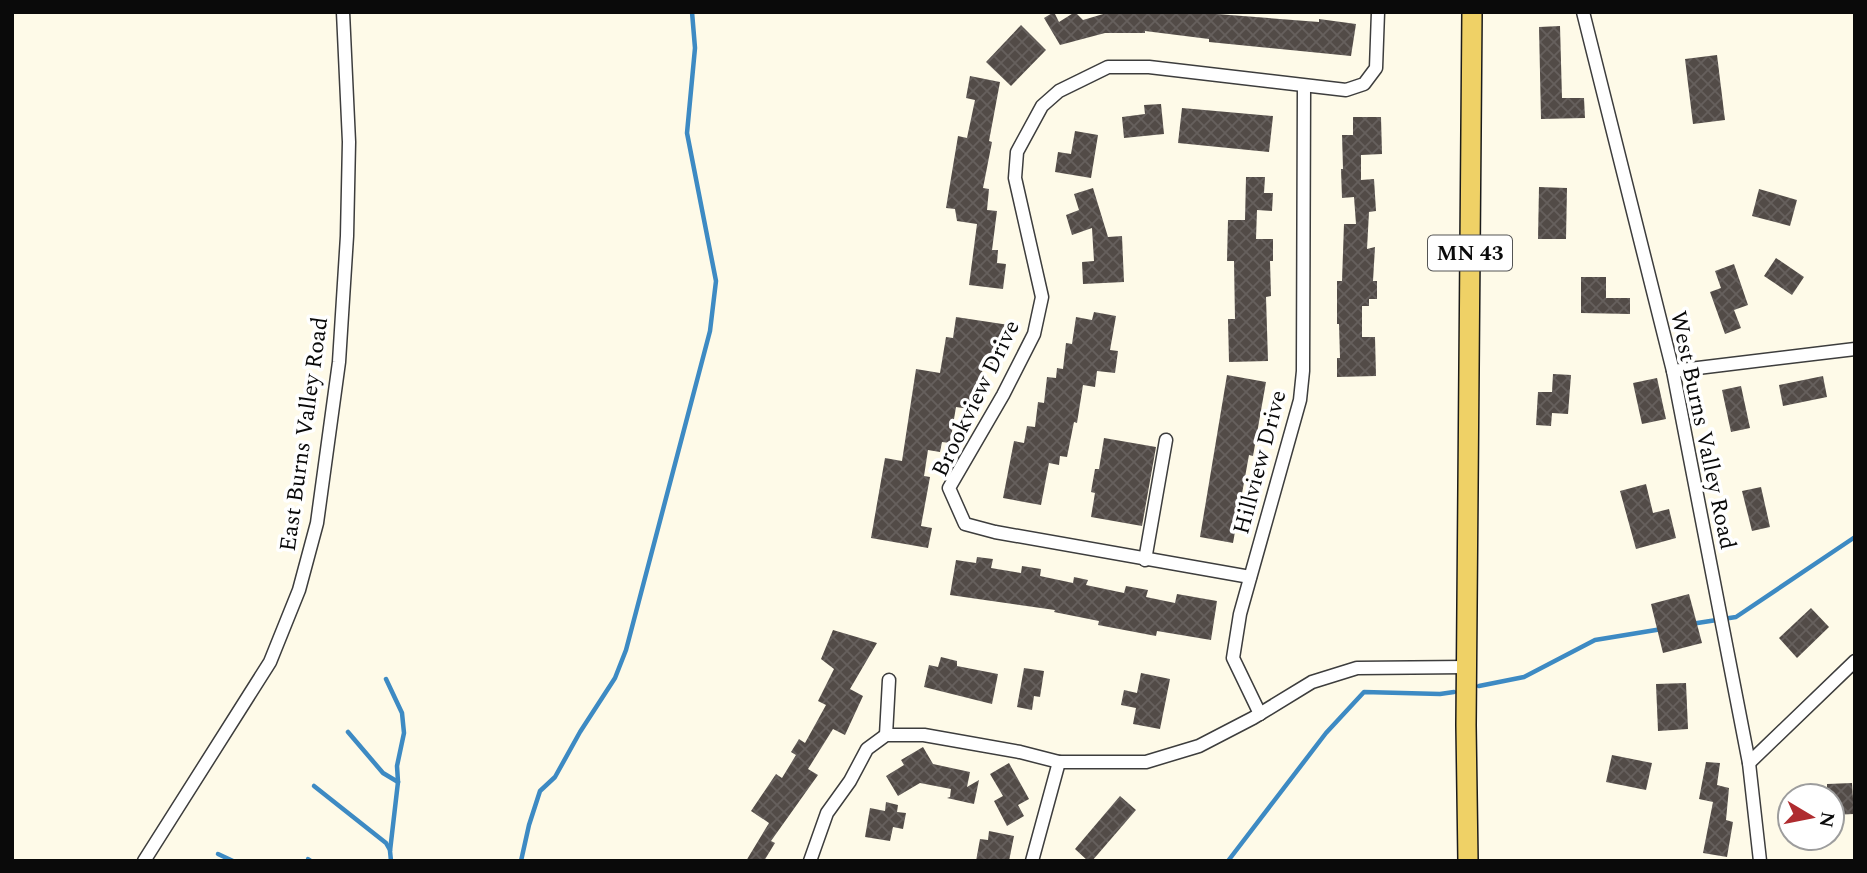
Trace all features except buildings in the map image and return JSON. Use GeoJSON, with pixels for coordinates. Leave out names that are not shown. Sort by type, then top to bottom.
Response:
{"type":"FeatureCollection","features":[{"type":"Feature","properties":{"kind":"main road","name":"MN 43"},"geometry":{"type":"LineString","coordinates":[[1468,861],[1472,12]]}},
{"type":"Feature","properties":{"kind":"street","name":"East Burns Valley Road"},"geometry":{"type":"LineString","coordinates":[[144,861],[270,662],[299,590],[317,523],[340,362],[347,236],[349,142],[343,12]]}},
{"type":"Feature","properties":{"kind":"street","name":"Brookview Drive"},"geometry":{"type":"LineString","coordinates":[[1250,577],[1145,560],[965,524],[949,488],[1003,395],[1034,334],[1042,298],[1015,178],[1017,152],[1042,106],[1059,92],[1108,67],[1149,67],[1346,90],[1364,84],[1376,68],[1378,12]]}},
{"type":"Feature","properties":{"kind":"street","name":"West Burns Valley Road"},"geometry":{"type":"LineString","coordinates":[[1583,12],[1673,371],[1749,763],[1760,861]]}},
{"type":"Feature","properties":{"kind":"street","name":"Hillview Drive"},"geometry":{"type":"LineString","coordinates":[[1260,713],[1233,658],[1240,614],[1301,390],[1304,87]]}},
{"type":"Feature","properties":{"kind":"street"},"geometry":{"type":"LineString","coordinates":[[1673,371],[1855,348]]}},
{"type":"Feature","properties":{"kind":"street"},"geometry":{"type":"LineString","coordinates":[[1145,560],[1166,440]]}},
{"type":"Feature","properties":{"kind":"street"},"geometry":{"type":"LineString","coordinates":[[1749,763],[1855,661]]}},
{"type":"Feature","properties":{"kind":"street"},"geometry":{"type":"LineString","coordinates":[[810,861],[827,813],[850,781],[867,749],[886,734],[924,735],[1020,752],[1059,762],[1146,762],[1199,746],[1312,682],[1357,668],[1467,667]]}},
{"type":"Feature","properties":{"kind":"street"},"geometry":{"type":"LineString","coordinates":[[886,734],[889,680]]}},
{"type":"Feature","properties":{"kind":"street"},"geometry":{"type":"LineString","coordinates":[[1032,861],[1059,762]]}},
{"type":"Feature","properties":{"kind":"waterway"},"geometry":{"type":"LineString","coordinates":[[521,861],[540,791],[555,777],[615,678],[626,650],[710,331],[716,281],[687,133],[695,48],[692,12]]}},
{"type":"Feature","properties":{"kind":"waterway"},"geometry":{"type":"LineString","coordinates":[[1691,624],[1736,617],[1855,537]]}},
{"type":"Feature","properties":{"kind":"waterway"},"geometry":{"type":"LineString","coordinates":[[1479,686],[1524,677],[1595,640],[1662,629]]}},
{"type":"Feature","properties":{"kind":"waterway"},"geometry":{"type":"LineString","coordinates":[[386,679],[402,713],[404,733],[397,766],[391,861]]}},
{"type":"Feature","properties":{"kind":"waterway"},"geometry":{"type":"LineString","coordinates":[[1228,861],[1326,733],[1364,692],[1454,692]]}},
{"type":"Feature","properties":{"kind":"waterway"},"geometry":{"type":"LineString","coordinates":[[348,732],[383,773],[398,782]]}},
{"type":"Feature","properties":{"kind":"waterway"},"geometry":{"type":"LineString","coordinates":[[314,786],[386,843],[390,850]]}},
{"type":"Feature","properties":{"kind":"waterway"},"geometry":{"type":"LineString","coordinates":[[218,854],[233,861]]}}]}
